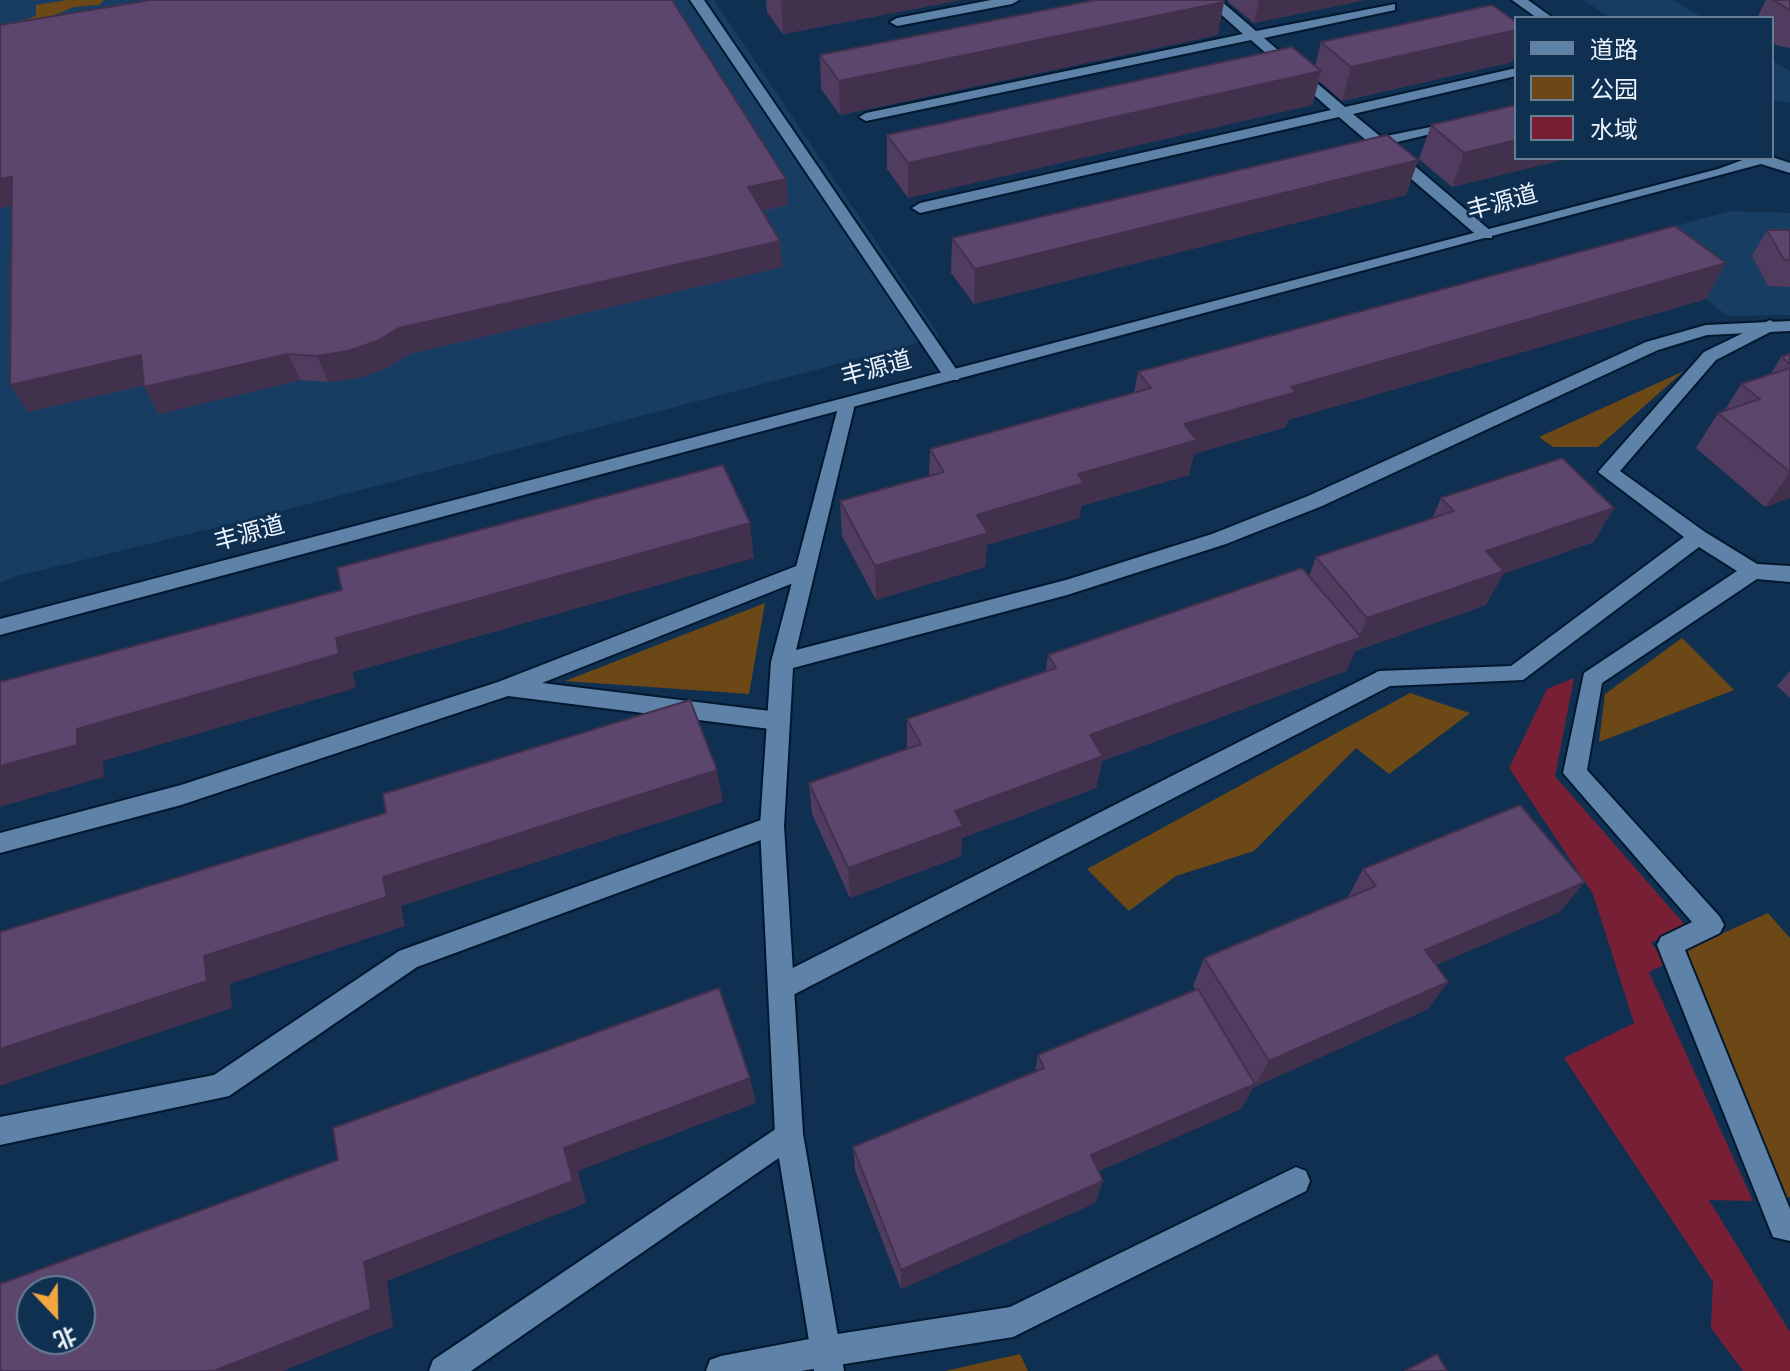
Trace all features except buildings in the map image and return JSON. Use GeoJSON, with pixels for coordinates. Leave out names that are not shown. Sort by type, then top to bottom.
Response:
{"type":"FeatureCollection","features":[{"type":"Feature","properties":{"kind":"street"},"geometry":{"type":"LineString","coordinates":[[697,0],[952,376]]}},
{"type":"Feature","properties":{"kind":"street"},"geometry":{"type":"LineString","coordinates":[[897,22],[1012,0]]}},
{"type":"Feature","properties":{"kind":"street"},"geometry":{"type":"LineString","coordinates":[[1212,0],[1486,235]]}},
{"type":"Feature","properties":{"kind":"street"},"geometry":{"type":"LineString","coordinates":[[1519,0],[1543,16]]}},
{"type":"Feature","properties":{"kind":"street"},"geometry":{"type":"LineString","coordinates":[[866,117],[1390,7]]}},
{"type":"Feature","properties":{"kind":"street"},"geometry":{"type":"LineString","coordinates":[[920,208],[1514,72]]}},
{"type":"Feature","properties":{"kind":"street"},"geometry":{"type":"LineString","coordinates":[[1379,142],[1470,120]]}},
{"type":"Feature","properties":{"kind":"street","name":"丰源道"},"geometry":{"type":"LineString","coordinates":[[0,627],[1486,235],[1723,172],[1757,160]]}},
{"type":"Feature","properties":{"kind":"street"},"geometry":{"type":"LineString","coordinates":[[1768,160],[1790,168]]}},
{"type":"Feature","properties":{"kind":"street"},"geometry":{"type":"LineString","coordinates":[[1780,326],[1710,356],[1608,472],[1698,537],[1753,571],[1790,574]]}},
{"type":"Feature","properties":{"kind":"street"},"geometry":{"type":"LineString","coordinates":[[782,662],[1067,587],[1219,539],[1315,501],[1652,346],[1706,330],[1780,326]]}},
{"type":"Feature","properties":{"kind":"street"},"geometry":{"type":"LineString","coordinates":[[827,1361],[789,1134],[772,826],[782,662],[846,404]]}},
{"type":"Feature","properties":{"kind":"street"},"geometry":{"type":"LineString","coordinates":[[782,987],[1387,677],[1515,674],[1698,537]]}},
{"type":"Feature","properties":{"kind":"street"},"geometry":{"type":"LineString","coordinates":[[0,843],[181,795],[506,688],[804,571]]}},
{"type":"Feature","properties":{"kind":"street"},"geometry":{"type":"LineString","coordinates":[[1753,571],[1592,679],[1575,773],[1711,925],[1670,945],[1783,1227],[1790,1226]]}},
{"type":"Feature","properties":{"kind":"street"},"geometry":{"type":"LineString","coordinates":[[506,688],[778,721]]}},
{"type":"Feature","properties":{"kind":"street"},"geometry":{"type":"LineString","coordinates":[[0,1131],[219,1087],[408,959],[772,826]]}},
{"type":"Feature","properties":{"kind":"street"},"geometry":{"type":"LineString","coordinates":[[444,1371],[789,1134]]}},
{"type":"Feature","properties":{"kind":"street"},"geometry":{"type":"LineString","coordinates":[[721,1371],[827,1361],[1013,1322],[1296,1181]]}},
{"type":"Feature","properties":{"kind":"shaded area"},"geometry":{"type":"Polygon","coordinates":[[[0,0],[714,0],[940,337],[251,519],[13,577],[0,583],[0,0]]]}},
{"type":"Feature","properties":{"kind":"shaded area"},"geometry":{"type":"Polygon","coordinates":[[[1583,0],[1673,0],[1700,16],[1608,16],[1583,0]]]}},
{"type":"Feature","properties":{"kind":"shaded area"},"geometry":{"type":"Polygon","coordinates":[[[1774,61],[1790,71],[1790,103],[1774,100],[1774,61]]]}},
{"type":"Feature","properties":{"kind":"shaded area"},"geometry":{"type":"Polygon","coordinates":[[[1731,211],[1790,213],[1790,315],[1728,316],[1626,239],[1731,211]]]}},
{"type":"Feature","properties":{"kind":"green space"},"geometry":{"type":"Polygon","coordinates":[[[67,0],[104,0],[99,5],[74,7],[45,19],[16,23],[36,16],[36,5],[67,0]]]}},
{"type":"Feature","properties":{"kind":"green space"},"geometry":{"type":"Polygon","coordinates":[[[1684,371],[1598,447],[1553,447],[1539,437],[1684,371]]]}},
{"type":"Feature","properties":{"kind":"green space"},"geometry":{"type":"Polygon","coordinates":[[[765,603],[749,694],[565,681],[765,603]]]}},
{"type":"Feature","properties":{"kind":"green space"},"geometry":{"type":"Polygon","coordinates":[[[1682,638],[1734,690],[1599,742],[1605,694],[1682,638]]]}},
{"type":"Feature","properties":{"kind":"green space"},"geometry":{"type":"Polygon","coordinates":[[[1410,693],[1470,713],[1389,774],[1356,748],[1254,851],[1176,876],[1129,911],[1087,869],[1410,693]]]}},
{"type":"Feature","properties":{"kind":"green space"},"geometry":{"type":"Polygon","coordinates":[[[1768,913],[1790,938],[1790,1197],[1784,1198],[1683,951],[1768,913]]]}},
{"type":"Feature","properties":{"kind":"green space"},"geometry":{"type":"Polygon","coordinates":[[[1020,1354],[1028,1371],[945,1371],[1020,1354]]]}},
{"type":"Feature","properties":{"kind":"water"},"geometry":{"type":"Polygon","coordinates":[[[1574,678],[1555,776],[1686,926],[1651,943],[1667,963],[1649,972],[1753,1201],[1709,1200],[1790,1332],[1790,1371],[1743,1371],[1711,1328],[1713,1282],[1564,1058],[1634,1023],[1593,894],[1509,768],[1547,689],[1574,678]]]}}]}
